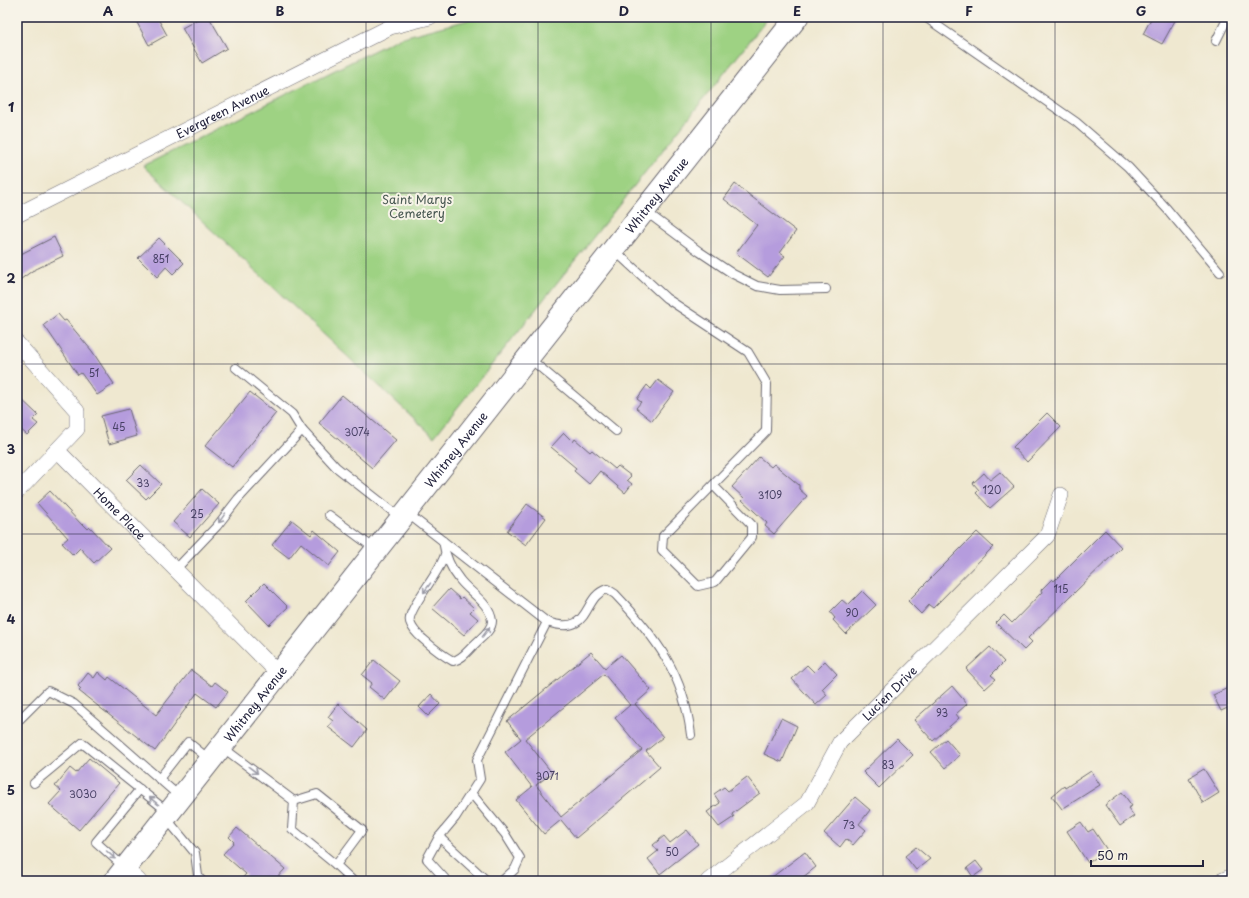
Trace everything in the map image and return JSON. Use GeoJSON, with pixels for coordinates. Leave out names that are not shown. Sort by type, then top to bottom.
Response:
{"type":"FeatureCollection","features":[{"type":"Feature","properties":{"kind":"highway","name":"Whitney Avenue"},"geometry":{"type":"LineString","coordinates":[[126,877],[172,809],[797,17]]}},
{"type":"Feature","properties":{"kind":"street","name":"Evergreen Avenue"},"geometry":{"type":"LineString","coordinates":[[17,215],[387,22],[430,17]]}},
{"type":"Feature","properties":{"kind":"street"},"geometry":{"type":"LineString","coordinates":[[17,343],[77,411],[77,429],[17,492]]}},
{"type":"Feature","properties":{"kind":"street","name":"Home Place"},"geometry":{"type":"LineString","coordinates":[[57,450],[279,674]]}},
{"type":"Feature","properties":{"kind":"street","name":"Lucien Drive"},"geometry":{"type":"LineString","coordinates":[[708,881],[807,803],[840,742],[1046,536],[1061,495]]}},
{"type":"Feature","properties":{"kind":"street"},"geometry":{"type":"LineString","coordinates":[[1221,881],[1232,876]]}},
{"type":"Feature","properties":{"kind":"lane"},"geometry":{"type":"LineString","coordinates":[[926,17],[1082,127],[1128,167],[1167,209],[1220,272]]}},
{"type":"Feature","properties":{"kind":"lane"},"geometry":{"type":"LineString","coordinates":[[1216,41],[1228,17]]}},
{"type":"Feature","properties":{"kind":"lane"},"geometry":{"type":"LineString","coordinates":[[644,210],[700,252],[733,274],[757,286],[780,290],[826,289]]}},
{"type":"Feature","properties":{"kind":"lane"},"geometry":{"type":"LineString","coordinates":[[614,249],[666,298],[748,352],[767,384],[766,431],[713,485],[663,536],[662,550],[698,586],[715,582],[752,537],[752,525],[713,485]]}},
{"type":"Feature","properties":{"kind":"lane"},"geometry":{"type":"LineString","coordinates":[[528,358],[616,431]]}},
{"type":"Feature","properties":{"kind":"lane"},"geometry":{"type":"LineString","coordinates":[[236,368],[292,414],[302,430],[336,467],[404,516],[443,541],[547,622],[568,626],[581,620],[601,591],[607,589],[615,594],[652,635],[670,662],[684,694],[691,735]]}},
{"type":"Feature","properties":{"kind":"lane"},"geometry":{"type":"LineString","coordinates":[[176,569],[217,526],[247,488],[302,430]]}},
{"type":"Feature","properties":{"kind":"lane"},"geometry":{"type":"LineString","coordinates":[[329,515],[376,550]]}},
{"type":"Feature","properties":{"kind":"lane"},"geometry":{"type":"LineString","coordinates":[[443,541],[445,554],[443,563],[437,574],[413,607],[409,615],[409,621],[417,634],[443,656],[453,661],[460,660],[485,635],[490,628],[492,621],[487,609],[474,593],[461,581],[445,554]]}},
{"type":"Feature","properties":{"kind":"lane"},"geometry":{"type":"LineString","coordinates":[[447,881],[427,859],[439,837],[455,818],[480,779],[477,760],[547,622]]}},
{"type":"Feature","properties":{"kind":"lane"},"geometry":{"type":"LineString","coordinates":[[17,722],[48,691],[74,704],[159,779],[172,809],[195,853],[198,876],[202,881]]}},
{"type":"Feature","properties":{"kind":"lane"},"geometry":{"type":"LineString","coordinates":[[159,779],[188,742],[216,753],[294,800],[317,794],[362,830],[336,865]]}},
{"type":"Feature","properties":{"kind":"lane"},"geometry":{"type":"LineString","coordinates":[[34,783],[82,743],[140,789],[172,809]]}},
{"type":"Feature","properties":{"kind":"lane"},"geometry":{"type":"LineString","coordinates":[[126,877],[96,842],[140,789]]}},
{"type":"Feature","properties":{"kind":"lane"},"geometry":{"type":"LineString","coordinates":[[471,794],[505,834],[520,858],[515,869],[502,881]]}},
{"type":"Feature","properties":{"kind":"lane"},"geometry":{"type":"LineString","coordinates":[[294,800],[292,829],[353,881]]}},
{"type":"Feature","properties":{"kind":"lane"},"geometry":{"type":"LineString","coordinates":[[439,837],[487,881]]}},
{"type":"Feature","properties":{"kind":"green space","name":"Saint Marys Cemetery"},"geometry":{"type":"Polygon","coordinates":[[[480,17],[769,17],[434,437],[143,166],[399,38],[480,17]]]}},
{"type":"Feature","properties":{"kind":"building"},"geometry":{"type":"Polygon","coordinates":[[[134,17],[157,17],[167,35],[149,45],[134,17]]]}},
{"type":"Feature","properties":{"kind":"building"},"geometry":{"type":"Polygon","coordinates":[[[202,17],[209,17],[227,48],[202,63],[182,28],[202,17]]]}},
{"type":"Feature","properties":{"kind":"building"},"geometry":{"type":"Polygon","coordinates":[[[1152,17],[1177,17],[1162,44],[1143,34],[1152,17]]]}},
{"type":"Feature","properties":{"kind":"building"},"geometry":{"type":"Polygon","coordinates":[[[735,184],[796,231],[780,253],[785,256],[768,277],[736,253],[757,225],[724,199],[735,184]]]}},
{"type":"Feature","properties":{"kind":"building"},"geometry":{"type":"Polygon","coordinates":[[[54,237],[63,256],[32,271],[17,282],[17,256],[54,237]]]}},
{"type":"Feature","properties":{"kind":"building"},"geometry":{"type":"Polygon","coordinates":[[[159,238],[184,263],[173,274],[166,267],[157,277],[138,258],[159,238]]]}},
{"type":"Feature","properties":{"kind":"building"},"geometry":{"type":"Polygon","coordinates":[[[58,314],[64,321],[66,320],[92,351],[114,384],[97,395],[81,373],[78,375],[44,325],[58,314]]]}},
{"type":"Feature","properties":{"kind":"building"},"geometry":{"type":"Polygon","coordinates":[[[658,380],[674,392],[652,421],[636,408],[641,402],[637,399],[647,385],[651,389],[658,380]]]}},
{"type":"Feature","properties":{"kind":"building"},"geometry":{"type":"Polygon","coordinates":[[[250,392],[276,413],[232,467],[205,446],[250,392]]]}},
{"type":"Feature","properties":{"kind":"building"},"geometry":{"type":"Polygon","coordinates":[[[17,395],[38,415],[33,420],[38,424],[27,435],[17,426],[17,395]]]}},
{"type":"Feature","properties":{"kind":"building"},"geometry":{"type":"Polygon","coordinates":[[[342,395],[396,440],[372,468],[319,423],[342,395]]]}},
{"type":"Feature","properties":{"kind":"building"},"geometry":{"type":"Polygon","coordinates":[[[129,409],[137,436],[109,444],[101,416],[129,409]]]}},
{"type":"Feature","properties":{"kind":"building"},"geometry":{"type":"Polygon","coordinates":[[[1047,413],[1061,427],[1027,462],[1013,447],[1047,413]]]}},
{"type":"Feature","properties":{"kind":"building"},"geometry":{"type":"Polygon","coordinates":[[[564,433],[573,442],[575,439],[590,452],[592,450],[615,469],[618,466],[631,476],[627,480],[632,484],[625,493],[600,471],[589,484],[574,471],[576,468],[551,447],[564,433]]]}},
{"type":"Feature","properties":{"kind":"building"},"geometry":{"type":"Polygon","coordinates":[[[759,457],[771,467],[774,464],[799,485],[799,489],[807,496],[774,534],[765,526],[767,523],[742,500],[744,498],[732,487],[759,457]]]}},
{"type":"Feature","properties":{"kind":"building"},"geometry":{"type":"Polygon","coordinates":[[[141,465],[161,484],[146,499],[126,480],[141,465]]]}},
{"type":"Feature","properties":{"kind":"building"},"geometry":{"type":"Polygon","coordinates":[[[1000,472],[1014,487],[990,508],[976,493],[979,490],[973,483],[984,473],[990,480],[1000,472]]]}},
{"type":"Feature","properties":{"kind":"building"},"geometry":{"type":"Polygon","coordinates":[[[202,489],[219,504],[190,537],[173,522],[202,489]]]}},
{"type":"Feature","properties":{"kind":"building"},"geometry":{"type":"Polygon","coordinates":[[[50,491],[82,525],[83,524],[88,529],[90,527],[110,548],[94,563],[80,548],[73,555],[62,543],[68,538],[37,503],[50,491]]]}},
{"type":"Feature","properties":{"kind":"building"},"geometry":{"type":"Polygon","coordinates":[[[527,504],[546,518],[526,545],[507,531],[527,504]]]}},
{"type":"Feature","properties":{"kind":"building"},"geometry":{"type":"Polygon","coordinates":[[[292,520],[311,535],[314,530],[340,552],[329,566],[301,543],[289,558],[272,545],[292,520]]]}},
{"type":"Feature","properties":{"kind":"building"},"geometry":{"type":"Polygon","coordinates":[[[1105,530],[1121,547],[1028,638],[1032,642],[1024,650],[996,623],[1004,615],[1012,623],[1042,592],[1041,590],[1052,579],[1054,581],[1105,530]]]}},
{"type":"Feature","properties":{"kind":"building"},"geometry":{"type":"Polygon","coordinates":[[[977,532],[993,547],[933,608],[929,605],[921,614],[908,601],[977,532]]]}},
{"type":"Feature","properties":{"kind":"building"},"geometry":{"type":"Polygon","coordinates":[[[264,583],[288,607],[269,625],[246,601],[264,583]]]}},
{"type":"Feature","properties":{"kind":"building"},"geometry":{"type":"Polygon","coordinates":[[[449,589],[460,599],[462,597],[474,608],[470,612],[478,619],[464,635],[432,608],[449,589]]]}},
{"type":"Feature","properties":{"kind":"building"},"geometry":{"type":"Polygon","coordinates":[[[862,591],[876,605],[846,634],[833,620],[835,618],[830,612],[842,600],[848,605],[862,591]]]}},
{"type":"Feature","properties":{"kind":"building"},"geometry":{"type":"Polygon","coordinates":[[[990,647],[1004,662],[991,675],[996,679],[985,689],[966,669],[990,647]]]}},
{"type":"Feature","properties":{"kind":"building"},"geometry":{"type":"Polygon","coordinates":[[[591,652],[605,668],[621,655],[651,690],[635,704],[663,737],[646,751],[660,767],[576,838],[561,820],[544,834],[516,800],[532,787],[505,752],[521,739],[507,721],[591,652]],[[604,674],[525,739],[552,773],[536,785],[561,817],[642,750],[615,718],[630,705],[604,674]]]}},
{"type":"Feature","properties":{"kind":"building"},"geometry":{"type":"Polygon","coordinates":[[[374,660],[400,681],[385,700],[369,687],[372,683],[362,675],[374,660]]]}},
{"type":"Feature","properties":{"kind":"building"},"geometry":{"type":"Polygon","coordinates":[[[825,661],[837,674],[822,689],[827,695],[816,705],[792,679],[807,665],[814,672],[825,661]]]}},
{"type":"Feature","properties":{"kind":"building"},"geometry":{"type":"Polygon","coordinates":[[[191,670],[212,686],[215,682],[228,692],[216,707],[197,693],[155,751],[79,691],[81,689],[78,686],[88,673],[94,678],[98,672],[107,680],[109,677],[156,715],[191,670]]]}},
{"type":"Feature","properties":{"kind":"building"},"geometry":{"type":"Polygon","coordinates":[[[952,686],[967,704],[956,714],[959,718],[933,741],[914,720],[952,686]]]}},
{"type":"Feature","properties":{"kind":"building"},"geometry":{"type":"Polygon","coordinates":[[[1232,686],[1232,706],[1221,711],[1213,695],[1232,686]]]}},
{"type":"Feature","properties":{"kind":"building"},"geometry":{"type":"Polygon","coordinates":[[[431,694],[440,704],[428,716],[419,707],[431,694]]]}},
{"type":"Feature","properties":{"kind":"building"},"geometry":{"type":"Polygon","coordinates":[[[338,704],[367,730],[354,747],[328,727],[333,721],[328,717],[338,704]]]}},
{"type":"Feature","properties":{"kind":"building"},"geometry":{"type":"Polygon","coordinates":[[[781,718],[797,726],[782,762],[764,754],[781,718]]]}},
{"type":"Feature","properties":{"kind":"building"},"geometry":{"type":"Polygon","coordinates":[[[897,739],[913,755],[879,788],[863,772],[897,739]]]}},
{"type":"Feature","properties":{"kind":"building"},"geometry":{"type":"Polygon","coordinates":[[[946,739],[960,755],[945,768],[931,752],[946,739]]]}},
{"type":"Feature","properties":{"kind":"building"},"geometry":{"type":"Polygon","coordinates":[[[89,758],[119,783],[79,830],[49,804],[61,791],[55,786],[70,768],[76,773],[89,758]]]}},
{"type":"Feature","properties":{"kind":"building"},"geometry":{"type":"Polygon","coordinates":[[[1204,769],[1219,793],[1203,803],[1189,778],[1204,769]]]}},
{"type":"Feature","properties":{"kind":"building"},"geometry":{"type":"Polygon","coordinates":[[[1091,771],[1100,785],[1062,809],[1052,796],[1064,786],[1065,788],[1091,771]]]}},
{"type":"Feature","properties":{"kind":"building"},"geometry":{"type":"Polygon","coordinates":[[[747,777],[760,793],[732,814],[734,817],[719,827],[707,812],[720,803],[714,794],[724,787],[728,791],[747,777]]]}},
{"type":"Feature","properties":{"kind":"building"},"geometry":{"type":"Polygon","coordinates":[[[1122,792],[1132,806],[1128,808],[1134,816],[1120,826],[1105,805],[1122,792]]]}},
{"type":"Feature","properties":{"kind":"building"},"geometry":{"type":"Polygon","coordinates":[[[855,797],[870,810],[859,824],[866,830],[853,845],[846,839],[840,847],[824,833],[855,797]]]}},
{"type":"Feature","properties":{"kind":"building"},"geometry":{"type":"Polygon","coordinates":[[[1081,822],[1088,832],[1093,829],[1107,850],[1088,863],[1067,831],[1081,822]]]}},
{"type":"Feature","properties":{"kind":"building"},"geometry":{"type":"Polygon","coordinates":[[[237,828],[285,869],[274,881],[240,881],[246,874],[223,854],[234,842],[229,837],[237,828]]]}},
{"type":"Feature","properties":{"kind":"building"},"geometry":{"type":"Polygon","coordinates":[[[687,830],[698,844],[660,874],[648,859],[658,851],[653,845],[664,836],[670,843],[687,830]]]}},
{"type":"Feature","properties":{"kind":"building"},"geometry":{"type":"Polygon","coordinates":[[[916,847],[930,859],[916,870],[905,856],[916,847]]]}},
{"type":"Feature","properties":{"kind":"building"},"geometry":{"type":"Polygon","coordinates":[[[805,852],[816,867],[798,881],[767,881],[805,852]]]}},
{"type":"Feature","properties":{"kind":"building"},"geometry":{"type":"Polygon","coordinates":[[[976,861],[983,870],[973,877],[967,868],[976,861]]]}}]}
